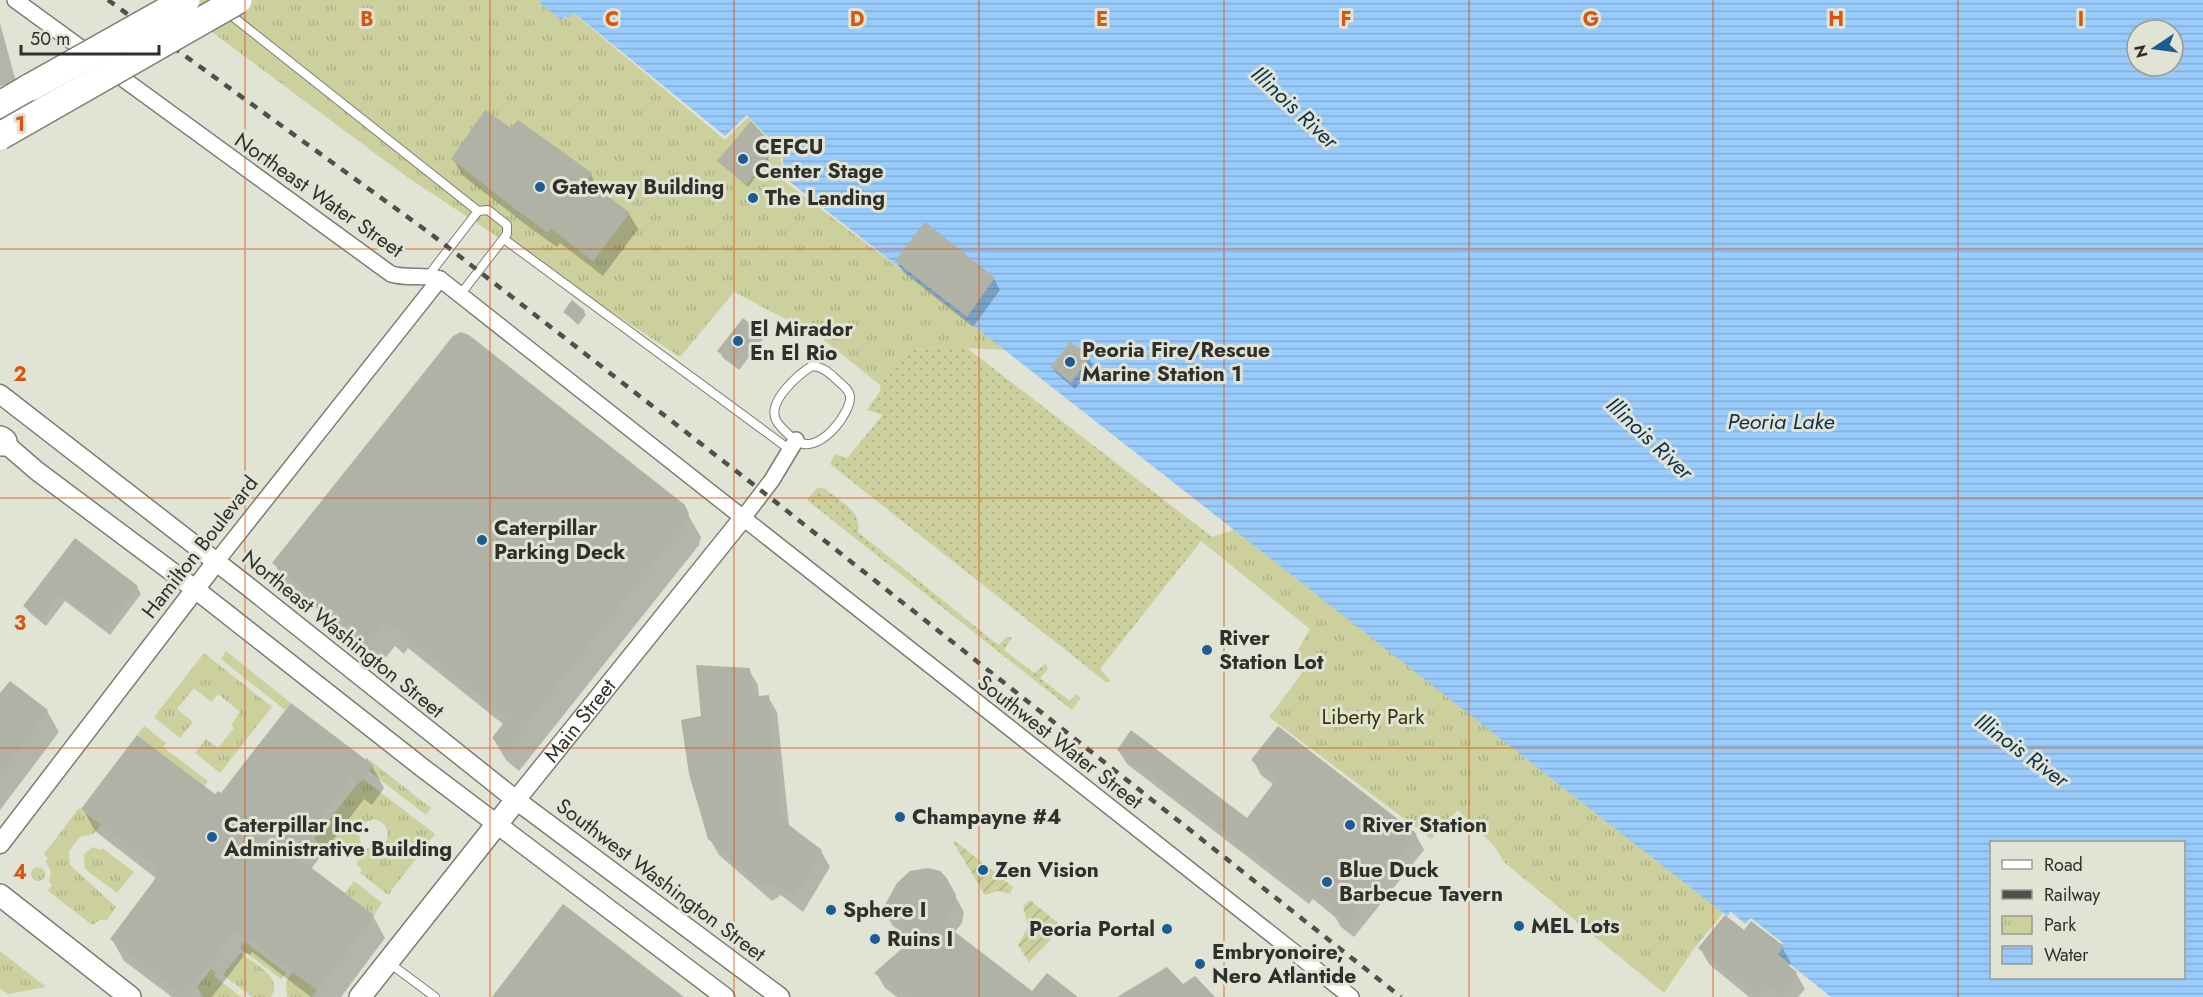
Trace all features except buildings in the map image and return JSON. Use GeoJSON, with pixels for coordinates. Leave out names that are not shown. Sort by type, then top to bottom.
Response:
{"type":"FeatureCollection","features":[{"type":"Feature","properties":{"kind":"highway"},"geometry":{"type":"LineString","coordinates":[[0,105],[186,0]]}},
{"type":"Feature","properties":{"kind":"highway"},"geometry":{"type":"LineString","coordinates":[[0,136],[238,0]]}},
{"type":"Feature","properties":{"kind":"highway"},"geometry":{"type":"LineString","coordinates":[[0,94],[31,87]]}},
{"type":"Feature","properties":{"kind":"main road","name":"Main Street"},"geometry":{"type":"LineString","coordinates":[[360,997],[516,800]]}},
{"type":"Feature","properties":{"kind":"main road"},"geometry":{"type":"LineString","coordinates":[[0,895],[130,997]]}},
{"type":"Feature","properties":{"kind":"street","name":"Northeast Water Street"},"geometry":{"type":"LineString","coordinates":[[15,0],[391,274],[410,278],[434,278]]}},
{"type":"Feature","properties":{"kind":"street"},"geometry":{"type":"LineString","coordinates":[[434,278],[460,295],[743,518]]}},
{"type":"Feature","properties":{"kind":"street","name":"Hamilton Boulevard"},"geometry":{"type":"LineString","coordinates":[[0,844],[434,278]]}},
{"type":"Feature","properties":{"kind":"street","name":"Northeast Washington Street"},"geometry":{"type":"LineString","coordinates":[[0,394],[516,800]]}},
{"type":"Feature","properties":{"kind":"street"},"geometry":{"type":"LineString","coordinates":[[1,440],[37,471],[195,589],[496,824],[725,997]]}},
{"type":"Feature","properties":{"kind":"street","name":"Main Street"},"geometry":{"type":"LineString","coordinates":[[516,800],[743,518],[772,480],[792,445]]}},
{"type":"Feature","properties":{"kind":"street","name":"Southwest Water Street"},"geometry":{"type":"LineString","coordinates":[[743,518],[1347,996]]}},
{"type":"Feature","properties":{"kind":"street","name":"Southwest Washington Street"},"geometry":{"type":"LineString","coordinates":[[516,800],[780,997]]}},
{"type":"Feature","properties":{"kind":"lane"},"geometry":{"type":"LineString","coordinates":[[210,0],[478,211],[488,210],[507,225],[508,230],[504,239],[460,295]]}},
{"type":"Feature","properties":{"kind":"lane"},"geometry":{"type":"LineString","coordinates":[[434,278],[478,211]]}},
{"type":"Feature","properties":{"kind":"lane"},"geometry":{"type":"LineString","coordinates":[[504,239],[792,445],[816,444],[826,437],[848,406],[850,396],[846,389],[822,367],[812,366],[801,373],[778,401],[776,420],[792,445]]}},
{"type":"Feature","properties":{"kind":"lane"},"geometry":{"type":"LineString","coordinates":[[388,962],[435,997]]}},
{"type":"Feature","properties":{"kind":"green space"},"geometry":{"type":"Polygon","coordinates":[[[169,0],[542,0],[540,3],[569,18],[573,13],[725,140],[748,117],[780,152],[784,181],[1007,350],[942,347],[908,351],[880,385],[820,337],[734,292],[680,357],[407,177],[169,0]]]}},
{"type":"Feature","properties":{"kind":"green space"},"geometry":{"type":"Polygon","coordinates":[[[963,345],[1216,540],[1201,541],[1100,669],[1111,681],[1106,682],[830,464],[835,454],[847,458],[883,415],[867,410],[881,390],[880,385],[907,351],[963,345]]]}},
{"type":"Feature","properties":{"kind":"green space"},"geometry":{"type":"Polygon","coordinates":[[[817,488],[823,488],[853,512],[858,532],[992,640],[999,645],[1006,637],[1012,637],[1004,650],[1034,673],[1046,663],[1048,669],[1040,678],[1070,701],[1076,694],[1081,698],[1072,710],[807,500],[817,488]]]}},
{"type":"Feature","properties":{"kind":"green space","name":"Liberty Park"},"geometry":{"type":"Polygon","coordinates":[[[1236,529],[1723,913],[1693,950],[1664,993],[1505,863],[1494,846],[1458,810],[1431,839],[1269,717],[1302,673],[1291,662],[1310,629],[1201,541],[1236,529]]]}},
{"type":"Feature","properties":{"kind":"green space"},"geometry":{"type":"Polygon","coordinates":[[[226,651],[291,703],[285,710],[221,659],[226,651]]]}},
{"type":"Feature","properties":{"kind":"green space"},"geometry":{"type":"Polygon","coordinates":[[[204,653],[272,707],[220,773],[195,753],[206,739],[218,748],[234,728],[231,725],[240,712],[218,694],[211,702],[194,688],[177,709],[193,722],[180,738],[154,717],[204,653]]]}},
{"type":"Feature","properties":{"kind":"green space"},"geometry":{"type":"Polygon","coordinates":[[[144,726],[166,743],[163,747],[208,781],[204,786],[137,735],[144,726]]]}},
{"type":"Feature","properties":{"kind":"green space"},"geometry":{"type":"Polygon","coordinates":[[[367,758],[431,808],[426,815],[361,765],[367,758]]]}},
{"type":"Feature","properties":{"kind":"green space"},"geometry":{"type":"Polygon","coordinates":[[[362,778],[435,834],[388,895],[360,873],[362,870],[356,864],[368,848],[378,848],[386,842],[387,831],[382,822],[374,819],[362,824],[358,833],[361,842],[348,859],[341,855],[339,858],[314,839],[362,778]]]}},
{"type":"Feature","properties":{"kind":"green space"},"geometry":{"type":"Polygon","coordinates":[[[79,808],[101,825],[93,834],[80,837],[69,851],[70,865],[116,907],[107,920],[100,920],[92,925],[48,891],[52,885],[49,882],[51,872],[46,862],[48,858],[44,854],[79,808]]]}},
{"type":"Feature","properties":{"kind":"green space"},"geometry":{"type":"Polygon","coordinates":[[[955,841],[1013,887],[1010,894],[998,891],[985,895],[953,842],[955,841]]]}},
{"type":"Feature","properties":{"kind":"green space"},"geometry":{"type":"Polygon","coordinates":[[[93,847],[100,850],[102,848],[134,872],[117,893],[85,869],[84,854],[93,847]]]}},
{"type":"Feature","properties":{"kind":"green space"},"geometry":{"type":"Polygon","coordinates":[[[35,867],[41,867],[45,874],[41,881],[35,881],[31,877],[31,871],[35,867]]]}},
{"type":"Feature","properties":{"kind":"green space"},"geometry":{"type":"Polygon","coordinates":[[[354,881],[382,903],[374,915],[345,893],[354,881]]]}},
{"type":"Feature","properties":{"kind":"green space"},"geometry":{"type":"Polygon","coordinates":[[[1030,900],[1063,927],[1029,962],[1018,945],[1028,927],[1023,906],[1030,900]]]}},
{"type":"Feature","properties":{"kind":"green space"},"geometry":{"type":"Polygon","coordinates":[[[245,942],[286,973],[281,979],[240,948],[245,942]]]}},
{"type":"Feature","properties":{"kind":"green space"},"geometry":{"type":"Polygon","coordinates":[[[0,951],[46,987],[8,994],[0,988],[0,951]]]}},
{"type":"Feature","properties":{"kind":"green space"},"geometry":{"type":"Polygon","coordinates":[[[240,953],[271,977],[274,990],[271,997],[252,997],[223,975],[240,953]]]}},
{"type":"Feature","properties":{"kind":"green space"},"geometry":{"type":"Polygon","coordinates":[[[211,969],[216,973],[214,976],[241,997],[203,997],[197,987],[211,969]]]}},
{"type":"Feature","properties":{"kind":"green space"},"geometry":{"type":"Polygon","coordinates":[[[293,972],[317,990],[312,997],[287,997],[286,981],[293,972]]]}},
{"type":"Feature","properties":{"kind":"water","name":"Peoria Lake"},"geometry":{"type":"Polygon","coordinates":[[[542,0],[2203,0],[2203,997],[1831,997],[1776,953],[1783,943],[1751,918],[1745,924],[1730,911],[1728,916],[1723,913],[785,178],[782,152],[747,115],[725,136],[574,13],[569,18],[565,16],[561,20],[540,3],[542,0]]]}},
{"type":"Feature","properties":{"kind":"railway"},"geometry":{"type":"LineString","coordinates":[[108,0],[431,234],[763,492],[1401,997]]}},
{"type":"Feature","properties":{"kind":"place","name":"CEFCU Center Stage"},"geometry":{"type":"Point","coordinates":[743,159]}},
{"type":"Feature","properties":{"kind":"place","name":"Gateway Building"},"geometry":{"type":"Point","coordinates":[540,187]}},
{"type":"Feature","properties":{"kind":"place","name":"The Landing"},"geometry":{"type":"Point","coordinates":[753,198]}},
{"type":"Feature","properties":{"kind":"place","name":"El Mirador En El Rio"},"geometry":{"type":"Point","coordinates":[738,341]}},
{"type":"Feature","properties":{"kind":"place","name":"Peoria Fire/Rescue Marine Station 1"},"geometry":{"type":"Point","coordinates":[1070,362]}},
{"type":"Feature","properties":{"kind":"place","name":"Caterpillar Parking Deck"},"geometry":{"type":"Point","coordinates":[482,540]}},
{"type":"Feature","properties":{"kind":"place","name":"River Station Lot"},"geometry":{"type":"Point","coordinates":[1207,650]}},
{"type":"Feature","properties":{"kind":"place","name":"Champayne #4"},"geometry":{"type":"Point","coordinates":[900,817]}},
{"type":"Feature","properties":{"kind":"place","name":"River Station"},"geometry":{"type":"Point","coordinates":[1350,825]}},
{"type":"Feature","properties":{"kind":"place","name":"Caterpillar Inc. Administrative Building"},"geometry":{"type":"Point","coordinates":[212,837]}},
{"type":"Feature","properties":{"kind":"place","name":"Zen Vision"},"geometry":{"type":"Point","coordinates":[983,870]}},
{"type":"Feature","properties":{"kind":"place","name":"Blue Duck Barbecue Tavern"},"geometry":{"type":"Point","coordinates":[1327,882]}},
{"type":"Feature","properties":{"kind":"place","name":"Sphere I"},"geometry":{"type":"Point","coordinates":[831,910]}},
{"type":"Feature","properties":{"kind":"place","name":"MEL Lots"},"geometry":{"type":"Point","coordinates":[1519,926]}},
{"type":"Feature","properties":{"kind":"place","name":"Peoria Portal"},"geometry":{"type":"Point","coordinates":[1167,929]}},
{"type":"Feature","properties":{"kind":"place","name":"Ruins I"},"geometry":{"type":"Point","coordinates":[875,939]}},
{"type":"Feature","properties":{"kind":"place","name":"Embryonoire, Nero Atlantide"},"geometry":{"type":"Point","coordinates":[1200,964]}},
{"type":"Feature","properties":{"kind":"water label","name":"Illinois River"},"geometry":{"type":"Point","coordinates":[1295,107]}},
{"type":"Feature","properties":{"kind":"water label","name":"Illinois River"},"geometry":{"type":"Point","coordinates":[1650,438]}},
{"type":"Feature","properties":{"kind":"water label","name":"Illinois River"},"geometry":{"type":"Point","coordinates":[2022,750]}}]}
